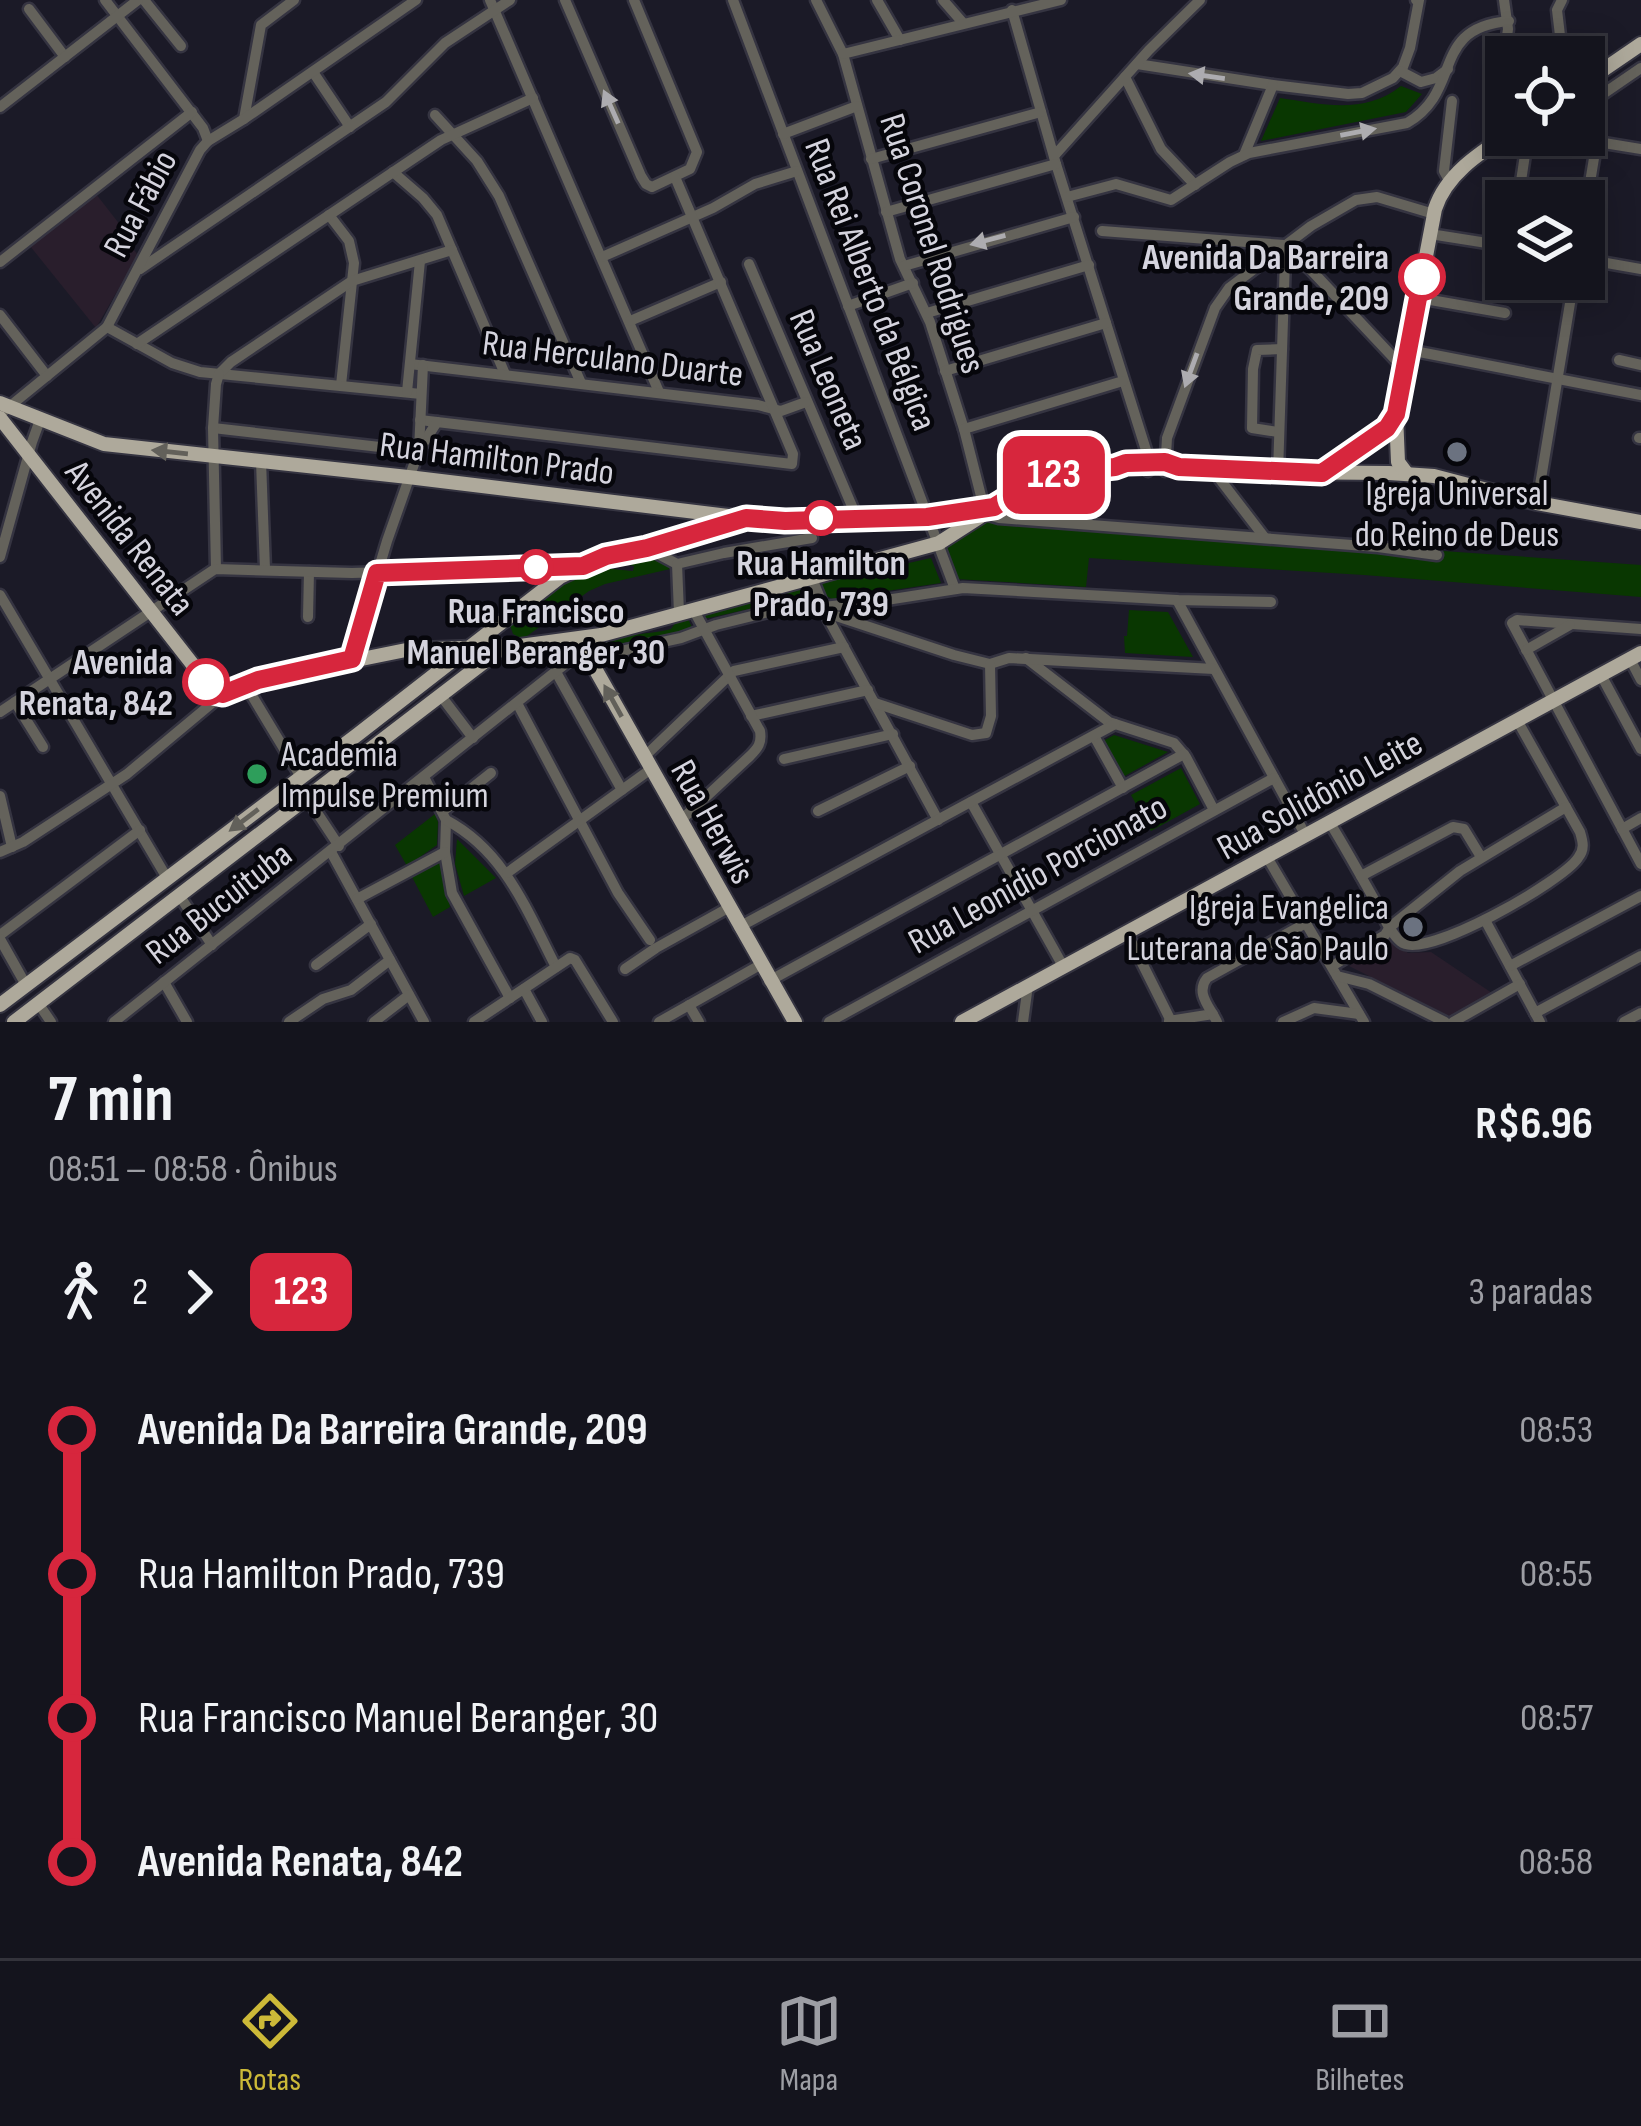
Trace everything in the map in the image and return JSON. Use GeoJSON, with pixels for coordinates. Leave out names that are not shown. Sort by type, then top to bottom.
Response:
{"type":"FeatureCollection","features":[{"type":"Feature","properties":{"kind":"main road"},"geometry":{"type":"LineString","coordinates":[[1605,69],[1641,44]]}},
{"type":"Feature","properties":{"kind":"main road"},"geometry":{"type":"LineString","coordinates":[[1398,470],[1390,434],[1434,214],[1450,182],[1485,151]]}},
{"type":"Feature","properties":{"kind":"main road","name":"Rua Hamilton Prado"},"geometry":{"type":"LineString","coordinates":[[2,411],[104,444],[746,518],[919,518],[985,512]]}},
{"type":"Feature","properties":{"kind":"main road","name":"Avenida Renata"},"geometry":{"type":"LineString","coordinates":[[2,411],[28,454],[217,696]]}},
{"type":"Feature","properties":{"kind":"main road"},"geometry":{"type":"LineString","coordinates":[[217,696],[245,684],[406,650],[583,646],[686,611],[939,543],[1050,476],[1126,463],[1322,473],[1344,466],[1390,434]]}},
{"type":"Feature","properties":{"kind":"main road"},"geometry":{"type":"LineString","coordinates":[[1344,466],[1440,477],[1538,503],[1641,521]]}},
{"type":"Feature","properties":{"kind":"main road"},"geometry":{"type":"LineString","coordinates":[[0,1005],[560,578],[606,556],[746,518]]}},
{"type":"Feature","properties":{"kind":"main road"},"geometry":{"type":"LineString","coordinates":[[911,552],[921,535],[919,518]]}},
{"type":"Feature","properties":{"kind":"main road"},"geometry":{"type":"LineString","coordinates":[[506,617],[513,646]]}},
{"type":"Feature","properties":{"kind":"main road"},"geometry":{"type":"LineString","coordinates":[[14,1022],[513,646]]}},
{"type":"Feature","properties":{"kind":"main road","name":"Rua Herwis"},"geometry":{"type":"LineString","coordinates":[[583,646],[794,1022]]}},
{"type":"Feature","properties":{"kind":"main road","name":"Rua Solidônio Leite"},"geometry":{"type":"LineString","coordinates":[[962,1022],[1635,656]]}},
{"type":"Feature","properties":{"kind":"street","name":"Rua Fábio"},"geometry":{"type":"LineString","coordinates":[[2,411],[107,327],[208,142],[203,128],[105,0]]}},
{"type":"Feature","properties":{"kind":"street"},"geometry":{"type":"LineString","coordinates":[[0,107],[141,0],[181,46]]}},
{"type":"Feature","properties":{"kind":"street"},"geometry":{"type":"LineString","coordinates":[[244,119],[261,25],[279,4],[294,0]]}},
{"type":"Feature","properties":{"kind":"street"},"geometry":{"type":"LineString","coordinates":[[208,142],[416,0]]}},
{"type":"Feature","properties":{"kind":"street"},"geometry":{"type":"LineString","coordinates":[[137,271],[350,127],[398,92],[445,43],[492,4],[510,0]]}},
{"type":"Feature","properties":{"kind":"street"},"geometry":{"type":"LineString","coordinates":[[566,0],[644,181],[652,187],[694,164],[697,145],[634,0]]}},
{"type":"Feature","properties":{"kind":"street"},"geometry":{"type":"LineString","coordinates":[[735,4],[748,0]]}},
{"type":"Feature","properties":{"kind":"street","name":"Rua Coronel Rodrigues"},"geometry":{"type":"LineString","coordinates":[[816,0],[843,55],[886,212],[927,314],[985,512]]}},
{"type":"Feature","properties":{"kind":"street"},"geometry":{"type":"LineString","coordinates":[[877,0],[900,40]]}},
{"type":"Feature","properties":{"kind":"street"},"geometry":{"type":"LineString","coordinates":[[943,0],[963,23]]}},
{"type":"Feature","properties":{"kind":"street"},"geometry":{"type":"LineString","coordinates":[[886,212],[1055,160],[1124,77],[1200,0]]}},
{"type":"Feature","properties":{"kind":"street"},"geometry":{"type":"LineString","coordinates":[[1137,64],[1273,86],[1362,93],[1378,88],[1400,71],[1410,48],[1417,0]]}},
{"type":"Feature","properties":{"kind":"street"},"geometry":{"type":"LineString","coordinates":[[1561,36],[1557,10],[1562,0]]}},
{"type":"Feature","properties":{"kind":"street"},"geometry":{"type":"LineString","coordinates":[[843,55],[1003,8],[1055,1]]}},
{"type":"Feature","properties":{"kind":"street"},"geometry":{"type":"LineString","coordinates":[[492,4],[659,392]]}},
{"type":"Feature","properties":{"kind":"street","name":"Rua Rei Alberto da Bélgica"},"geometry":{"type":"LineString","coordinates":[[735,4],[848,306],[919,518],[939,543],[955,589]]}},
{"type":"Feature","properties":{"kind":"street"},"geometry":{"type":"LineString","coordinates":[[1003,8],[1041,112],[1148,467]]}},
{"type":"Feature","properties":{"kind":"street"},"geometry":{"type":"LineString","coordinates":[[1067,197],[1116,184],[1171,200],[1244,156],[1407,123],[1433,98],[1464,36],[1508,8]]}},
{"type":"Feature","properties":{"kind":"street"},"geometry":{"type":"LineString","coordinates":[[29,9],[65,57]]}},
{"type":"Feature","properties":{"kind":"street"},"geometry":{"type":"LineString","coordinates":[[1605,92],[1641,68]]}},
{"type":"Feature","properties":{"kind":"street"},"geometry":{"type":"LineString","coordinates":[[1400,71],[1420,82],[1448,69]]}},
{"type":"Feature","properties":{"kind":"street"},"geometry":{"type":"LineString","coordinates":[[313,72],[350,127]]}},
{"type":"Feature","properties":{"kind":"street"},"geometry":{"type":"LineString","coordinates":[[1124,77],[1161,149],[1195,185]]}},
{"type":"Feature","properties":{"kind":"street"},"geometry":{"type":"LineString","coordinates":[[1244,156],[1273,86]]}},
{"type":"Feature","properties":{"kind":"street"},"geometry":{"type":"LineString","coordinates":[[137,344],[451,134],[533,98]]}},
{"type":"Feature","properties":{"kind":"street"},"geometry":{"type":"LineString","coordinates":[[1450,182],[1444,171],[1452,101]]}},
{"type":"Feature","properties":{"kind":"street"},"geometry":{"type":"LineString","coordinates":[[783,134],[857,106]]}},
{"type":"Feature","properties":{"kind":"street"},"geometry":{"type":"LineString","coordinates":[[0,262],[191,112]]}},
{"type":"Feature","properties":{"kind":"street"},"geometry":{"type":"LineString","coordinates":[[871,159],[1041,112]]}},
{"type":"Feature","properties":{"kind":"street"},"geometry":{"type":"LineString","coordinates":[[435,115],[477,161],[499,196],[581,383]]}},
{"type":"Feature","properties":{"kind":"street"},"geometry":{"type":"LineString","coordinates":[[1605,141],[1641,148]]}},
{"type":"Feature","properties":{"kind":"street"},"geometry":{"type":"LineString","coordinates":[[602,257],[755,184],[797,171]]}},
{"type":"Feature","properties":{"kind":"street"},"geometry":{"type":"LineString","coordinates":[[393,172],[437,214],[505,374]]}},
{"type":"Feature","properties":{"kind":"street"},"geometry":{"type":"LineString","coordinates":[[420,420],[792,464],[793,454],[775,410],[675,178]]}},
{"type":"Feature","properties":{"kind":"street"},"geometry":{"type":"LineString","coordinates":[[1148,467],[1167,438],[1228,288],[1311,226],[1364,197],[1434,214]]}},
{"type":"Feature","properties":{"kind":"street"},"geometry":{"type":"LineString","coordinates":[[329,215],[349,242],[354,262],[341,385]]}},
{"type":"Feature","properties":{"kind":"street"},"geometry":{"type":"LineString","coordinates":[[904,266],[1074,217]]}},
{"type":"Feature","properties":{"kind":"street"},"geometry":{"type":"LineString","coordinates":[[1102,231],[1287,248],[1406,371]]}},
{"type":"Feature","properties":{"kind":"street"},"geometry":{"type":"LineString","coordinates":[[1430,235],[1485,243]]}},
{"type":"Feature","properties":{"kind":"street"},"geometry":{"type":"LineString","coordinates":[[1278,473],[1287,248]]}},
{"type":"Feature","properties":{"kind":"street"},"geometry":{"type":"LineString","coordinates":[[216,569],[213,428],[219,374],[352,280],[452,250]]}},
{"type":"Feature","properties":{"kind":"street"},"geometry":{"type":"LineString","coordinates":[[417,453],[422,394],[416,364],[420,261]]}},
{"type":"Feature","properties":{"kind":"street"},"geometry":{"type":"LineString","coordinates":[[1605,263],[1641,269]]}},
{"type":"Feature","properties":{"kind":"street","name":"Rua Leoneta"},"geometry":{"type":"LineString","coordinates":[[748,264],[857,518]]}},
{"type":"Feature","properties":{"kind":"street"},"geometry":{"type":"LineString","coordinates":[[927,314],[1089,265]]}},
{"type":"Feature","properties":{"kind":"street"},"geometry":{"type":"LineString","coordinates":[[630,321],[721,282]]}},
{"type":"Feature","properties":{"kind":"street"},"geometry":{"type":"LineString","coordinates":[[848,306],[913,284]]}},
{"type":"Feature","properties":{"kind":"street"},"geometry":{"type":"LineString","coordinates":[[1419,298],[1504,313]]}},
{"type":"Feature","properties":{"kind":"street"},"geometry":{"type":"LineString","coordinates":[[1538,503],[1571,300]]}},
{"type":"Feature","properties":{"kind":"street"},"geometry":{"type":"LineString","coordinates":[[0,315],[47,376]]}},
{"type":"Feature","properties":{"kind":"street"},"geometry":{"type":"LineString","coordinates":[[945,370],[1106,323]]}},
{"type":"Feature","properties":{"kind":"street"},"geometry":{"type":"LineString","coordinates":[[107,327],[184,368],[422,394]]}},
{"type":"Feature","properties":{"kind":"street"},"geometry":{"type":"LineString","coordinates":[[1278,432],[1253,429],[1253,369],[1257,350],[1282,349]]}},
{"type":"Feature","properties":{"kind":"street"},"geometry":{"type":"LineString","coordinates":[[1409,350],[1641,395]]}},
{"type":"Feature","properties":{"kind":"street"},"geometry":{"type":"LineString","coordinates":[[1619,360],[1641,365]]}},
{"type":"Feature","properties":{"kind":"street"},"geometry":{"type":"LineString","coordinates":[[407,392],[416,364]]}},
{"type":"Feature","properties":{"kind":"street","name":"Rua Herculano Duarte"},"geometry":{"type":"LineString","coordinates":[[416,364],[784,411],[806,402]]}},
{"type":"Feature","properties":{"kind":"street"},"geometry":{"type":"LineString","coordinates":[[964,429],[1123,380]]}},
{"type":"Feature","properties":{"kind":"street"},"geometry":{"type":"LineString","coordinates":[[0,556],[40,420]]}},
{"type":"Feature","properties":{"kind":"street"},"geometry":{"type":"LineString","coordinates":[[352,659],[408,477],[437,422]]}},
{"type":"Feature","properties":{"kind":"street"},"geometry":{"type":"LineString","coordinates":[[213,428],[417,453]]}},
{"type":"Feature","properties":{"kind":"street"},"geometry":{"type":"LineString","coordinates":[[1167,438],[1169,467]]}},
{"type":"Feature","properties":{"kind":"street"},"geometry":{"type":"LineString","coordinates":[[370,473],[372,446]]}},
{"type":"Feature","properties":{"kind":"street"},"geometry":{"type":"LineString","coordinates":[[261,461],[265,569]]}},
{"type":"Feature","properties":{"kind":"street"},"geometry":{"type":"LineString","coordinates":[[1212,469],[1265,538]]}},
{"type":"Feature","properties":{"kind":"street"},"geometry":{"type":"LineString","coordinates":[[985,512],[999,518],[1437,555]]}},
{"type":"Feature","properties":{"kind":"street"},"geometry":{"type":"LineString","coordinates":[[647,548],[677,564],[812,538]]}},
{"type":"Feature","properties":{"kind":"street"},"geometry":{"type":"LineString","coordinates":[[677,564],[686,611],[703,631],[761,738],[750,756],[680,821]]}},
{"type":"Feature","properties":{"kind":"street"},"geometry":{"type":"LineString","coordinates":[[0,712],[216,569],[377,573],[583,566]]}},
{"type":"Feature","properties":{"kind":"street"},"geometry":{"type":"LineString","coordinates":[[308,617],[309,572]]}},
{"type":"Feature","properties":{"kind":"street"},"geometry":{"type":"LineString","coordinates":[[811,576],[938,820]]}},
{"type":"Feature","properties":{"kind":"street"},"geometry":{"type":"LineString","coordinates":[[583,646],[681,638],[823,606],[955,589],[1271,602]]}},
{"type":"Feature","properties":{"kind":"street"},"geometry":{"type":"LineString","coordinates":[[0,595],[167,878]]}},
{"type":"Feature","properties":{"kind":"street"},"geometry":{"type":"LineString","coordinates":[[1177,600],[1306,836]]}},
{"type":"Feature","properties":{"kind":"street"},"geometry":{"type":"LineString","coordinates":[[823,606],[990,664],[1026,658],[1214,669]]}},
{"type":"Feature","properties":{"kind":"street"},"geometry":{"type":"LineString","coordinates":[[1641,629],[1512,622],[1641,864]]}},
{"type":"Feature","properties":{"kind":"street"},"geometry":{"type":"LineString","coordinates":[[1526,650],[1571,625]]}},
{"type":"Feature","properties":{"kind":"street","name":"Rua Bucuituba"},"geometry":{"type":"LineString","coordinates":[[114,1022],[583,646]]}},
{"type":"Feature","properties":{"kind":"street"},"geometry":{"type":"LineString","coordinates":[[507,874],[622,790],[728,676],[844,646]]}},
{"type":"Feature","properties":{"kind":"street"},"geometry":{"type":"LineString","coordinates":[[1635,656],[1641,680]]}},
{"type":"Feature","properties":{"kind":"street"},"geometry":{"type":"LineString","coordinates":[[1026,658],[1114,724],[1174,743],[1214,810]]}},
{"type":"Feature","properties":{"kind":"street"},"geometry":{"type":"LineString","coordinates":[[875,703],[981,735],[992,716],[990,664]]}},
{"type":"Feature","properties":{"kind":"street"},"geometry":{"type":"LineString","coordinates":[[556,672],[622,790]]}},
{"type":"Feature","properties":{"kind":"street"},"geometry":{"type":"LineString","coordinates":[[1601,675],[1641,749]]}},
{"type":"Feature","properties":{"kind":"street"},"geometry":{"type":"LineString","coordinates":[[245,684],[301,777]]}},
{"type":"Feature","properties":{"kind":"street"},"geometry":{"type":"LineString","coordinates":[[751,716],[868,691]]}},
{"type":"Feature","properties":{"kind":"street"},"geometry":{"type":"LineString","coordinates":[[0,796],[6,850],[112,783],[217,696]]}},
{"type":"Feature","properties":{"kind":"street"},"geometry":{"type":"LineString","coordinates":[[441,696],[473,738]]}},
{"type":"Feature","properties":{"kind":"street"},"geometry":{"type":"LineString","coordinates":[[15,702],[44,747]]}},
{"type":"Feature","properties":{"kind":"street"},"geometry":{"type":"LineString","coordinates":[[517,703],[618,893],[650,940]]}},
{"type":"Feature","properties":{"kind":"street"},"geometry":{"type":"LineString","coordinates":[[1330,823],[1400,941],[1417,947],[1485,920],[1566,871],[1581,855],[1580,832],[1517,720]]}},
{"type":"Feature","properties":{"kind":"street"},"geometry":{"type":"LineString","coordinates":[[739,927],[1114,724]]}},
{"type":"Feature","properties":{"kind":"street"},"geometry":{"type":"LineString","coordinates":[[784,759],[892,734]]}},
{"type":"Feature","properties":{"kind":"street"},"geometry":{"type":"LineString","coordinates":[[1094,736],[1123,788]]}},
{"type":"Feature","properties":{"kind":"street"},"geometry":{"type":"LineString","coordinates":[[769,981],[1184,754]]}},
{"type":"Feature","properties":{"kind":"street"},"geometry":{"type":"LineString","coordinates":[[818,812],[910,766]]}},
{"type":"Feature","properties":{"kind":"street"},"geometry":{"type":"LineString","coordinates":[[491,773],[445,816],[445,851],[455,902],[510,998]]}},
{"type":"Feature","properties":{"kind":"street"},"geometry":{"type":"LineString","coordinates":[[424,777],[445,816],[470,834],[507,874],[556,967]]}},
{"type":"Feature","properties":{"kind":"street","name":"Rua Leonidio Porcionato"},"geometry":{"type":"LineString","coordinates":[[829,1022],[1274,778]]}},
{"type":"Feature","properties":{"kind":"street"},"geometry":{"type":"LineString","coordinates":[[308,799],[424,1022]]}},
{"type":"Feature","properties":{"kind":"street"},"geometry":{"type":"LineString","coordinates":[[971,802],[1063,966]]}},
{"type":"Feature","properties":{"kind":"street"},"geometry":{"type":"LineString","coordinates":[[1335,971],[1447,880],[1565,807]]}},
{"type":"Feature","properties":{"kind":"street"},"geometry":{"type":"LineString","coordinates":[[1622,829],[1641,818]]}},
{"type":"Feature","properties":{"kind":"street"},"geometry":{"type":"LineString","coordinates":[[1361,876],[1453,827],[1464,829],[1481,857]]}},
{"type":"Feature","properties":{"kind":"street"},"geometry":{"type":"LineString","coordinates":[[26,985],[0,937],[140,830]]}},
{"type":"Feature","properties":{"kind":"street"},"geometry":{"type":"LineString","coordinates":[[358,899],[445,851]]}},
{"type":"Feature","properties":{"kind":"street"},"geometry":{"type":"LineString","coordinates":[[1267,857],[1361,1018]]}},
{"type":"Feature","properties":{"kind":"street"},"geometry":{"type":"LineString","coordinates":[[179,895],[212,945]]}},
{"type":"Feature","properties":{"kind":"street"},"geometry":{"type":"LineString","coordinates":[[1510,966],[1641,896]]}},
{"type":"Feature","properties":{"kind":"street"},"geometry":{"type":"LineString","coordinates":[[625,969],[728,908]]}},
{"type":"Feature","properties":{"kind":"street"},"geometry":{"type":"LineString","coordinates":[[1485,920],[1538,1017],[1641,956]]}},
{"type":"Feature","properties":{"kind":"street"},"geometry":{"type":"LineString","coordinates":[[1126,933],[1168,1022],[1215,1018],[1202,989],[1210,975],[1306,923]]}},
{"type":"Feature","properties":{"kind":"street"},"geometry":{"type":"LineString","coordinates":[[316,965],[370,924]]}},
{"type":"Feature","properties":{"kind":"street"},"geometry":{"type":"LineString","coordinates":[[474,1022],[573,958],[614,1022]]}},
{"type":"Feature","properties":{"kind":"street"},"geometry":{"type":"LineString","coordinates":[[289,1022],[323,999],[351,990],[390,960]]}},
{"type":"Feature","properties":{"kind":"street"},"geometry":{"type":"LineString","coordinates":[[659,1022],[760,965]]}},
{"type":"Feature","properties":{"kind":"street"},"geometry":{"type":"LineString","coordinates":[[1335,971],[1449,1022],[1520,984]]}},
{"type":"Feature","properties":{"kind":"street"},"geometry":{"type":"LineString","coordinates":[[164,982],[187,1022]]}},
{"type":"Feature","properties":{"kind":"street"},"geometry":{"type":"LineString","coordinates":[[1023,1022],[1028,985]]}},
{"type":"Feature","properties":{"kind":"street"},"geometry":{"type":"LineString","coordinates":[[524,989],[542,1022]]}},
{"type":"Feature","properties":{"kind":"street"},"geometry":{"type":"LineString","coordinates":[[374,1022],[409,994]]}},
{"type":"Feature","properties":{"kind":"street"},"geometry":{"type":"LineString","coordinates":[[38,1004],[51,1022]]}},
{"type":"Feature","properties":{"kind":"street"},"geometry":{"type":"LineString","coordinates":[[689,1005],[699,1022]]}},
{"type":"Feature","properties":{"kind":"street"},"geometry":{"type":"LineString","coordinates":[[1283,1022],[1314,1008],[1361,1018]]}},
{"type":"Feature","properties":{"kind":"street"},"geometry":{"type":"LineString","coordinates":[[1624,1022],[1641,1013]]}},
{"type":"Feature","properties":{"kind":"shaded area"},"geometry":{"type":"Polygon","coordinates":[[[96,194],[138,255],[96,328],[30,246],[96,194]]]}},
{"type":"Feature","properties":{"kind":"shaded area"},"geometry":{"type":"Polygon","coordinates":[[[1391,939],[1408,953],[1431,952],[1492,993],[1451,1017],[1349,966],[1391,939]]]}},
{"type":"Feature","properties":{"kind":"green space"},"geometry":{"type":"Polygon","coordinates":[[[1401,86],[1422,94],[1406,112],[1261,141],[1280,98],[1358,104],[1401,86]]]}},
{"type":"Feature","properties":{"kind":"green space"},"geometry":{"type":"Polygon","coordinates":[[[981,521],[1441,559],[1443,551],[1641,565],[1641,597],[1089,558],[1086,587],[956,579],[945,548],[981,521]]]}},
{"type":"Feature","properties":{"kind":"green space"},"geometry":{"type":"Polygon","coordinates":[[[645,552],[670,569],[605,584],[523,639],[513,634],[510,625],[515,617],[553,586],[588,570],[633,571],[634,566],[624,561],[645,552]]]}},
{"type":"Feature","properties":{"kind":"green space"},"geometry":{"type":"Polygon","coordinates":[[[931,558],[941,583],[832,599],[823,594],[820,583],[931,558]]]}},
{"type":"Feature","properties":{"kind":"green space"},"geometry":{"type":"Polygon","coordinates":[[[802,586],[805,596],[705,618],[704,614],[802,586]]]}},
{"type":"Feature","properties":{"kind":"green space"},"geometry":{"type":"Polygon","coordinates":[[[1129,610],[1168,612],[1193,657],[1125,653],[1129,610]]]}},
{"type":"Feature","properties":{"kind":"green space"},"geometry":{"type":"Polygon","coordinates":[[[688,619],[693,629],[593,649],[621,637],[671,629],[688,619]]]}},
{"type":"Feature","properties":{"kind":"green space"},"geometry":{"type":"Polygon","coordinates":[[[1114,735],[1168,752],[1123,777],[1103,741],[1114,735]]]}},
{"type":"Feature","properties":{"kind":"green space"},"geometry":{"type":"Polygon","coordinates":[[[1181,768],[1200,804],[1151,831],[1131,795],[1181,768]]]}},
{"type":"Feature","properties":{"kind":"green space"},"geometry":{"type":"Polygon","coordinates":[[[435,814],[437,845],[407,866],[395,845],[435,814]]]}},
{"type":"Feature","properties":{"kind":"green space"},"geometry":{"type":"Polygon","coordinates":[[[457,839],[496,878],[464,896],[455,864],[457,839]]]}},
{"type":"Feature","properties":{"kind":"green space"},"geometry":{"type":"Polygon","coordinates":[[[436,859],[450,907],[433,917],[411,875],[436,859]]]}},
{"type":"Feature","properties":{"kind":"bus line","name":"123"},"geometry":{"type":"LineString","coordinates":[[206,682],[223,694],[258,680],[352,659],[377,573],[583,566],[746,518],[912,518],[982,510],[1050,476],[1126,463],[1322,473],[1387,428],[1396,414],[1422,277]]}},
{"type":"Feature","properties":{"kind":"place","name":"Avenida Da Barreira Grande, 209"},"geometry":{"type":"Point","coordinates":[1422,277]}},
{"type":"Feature","properties":{"kind":"place","name":"Igreja Universal do Reino de Deus"},"geometry":{"type":"Point","coordinates":[1457,452]}},
{"type":"Feature","properties":{"kind":"place","name":"Rua Hamilton Prado, 739"},"geometry":{"type":"Point","coordinates":[821,518]}},
{"type":"Feature","properties":{"kind":"place","name":"Rua Francisco Manuel Beranger, 30"},"geometry":{"type":"Point","coordinates":[536,567]}},
{"type":"Feature","properties":{"kind":"place","name":"Avenida Renata, 842"},"geometry":{"type":"Point","coordinates":[206,682]}},
{"type":"Feature","properties":{"kind":"place","name":"Academia Impulse Premium"},"geometry":{"type":"Point","coordinates":[257,774]}},
{"type":"Feature","properties":{"kind":"place","name":"Igreja Evangelica Luterana de São Paulo"},"geometry":{"type":"Point","coordinates":[1413,927]}}]}
